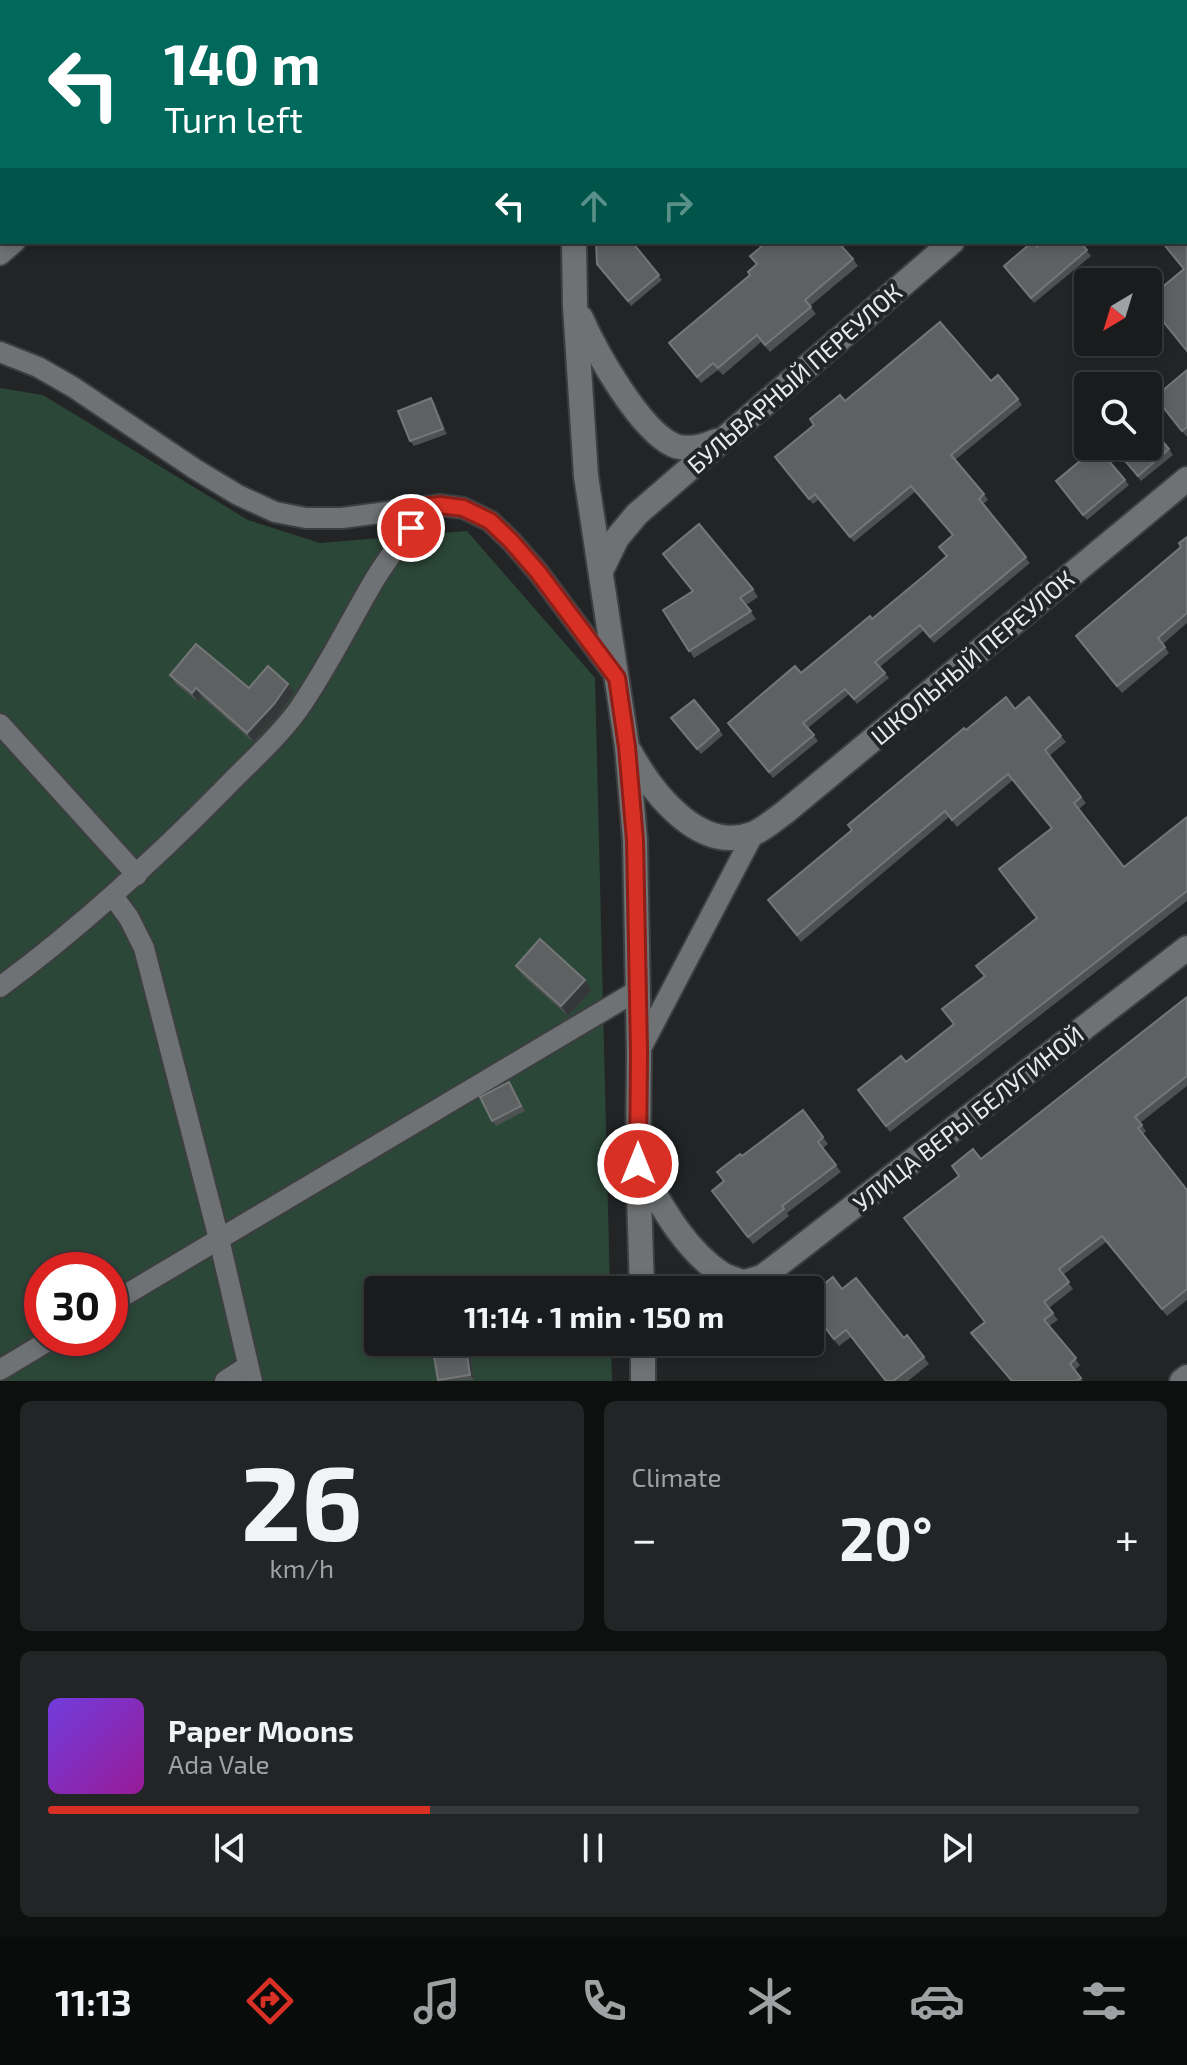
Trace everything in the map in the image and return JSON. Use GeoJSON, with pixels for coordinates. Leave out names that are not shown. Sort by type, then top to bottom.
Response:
{"type":"FeatureCollection","features":[{"type":"Feature","properties":{"kind":"street"},"geometry":{"type":"LineString","coordinates":[[574,244],[586,476],[627,747],[635,840],[642,1276]]}},
{"type":"Feature","properties":{"kind":"street","name":"БУЛЬВАРНЫЙ ПЕРЕУЛОК"},"geometry":{"type":"LineString","coordinates":[[601,571],[617,538],[637,514],[950,244]]}},
{"type":"Feature","properties":{"kind":"street"},"geometry":{"type":"LineString","coordinates":[[575,306],[621,389],[659,435],[674,445],[689,448],[706,445],[725,436]]}},
{"type":"Feature","properties":{"kind":"street","name":"ШКОЛЬНЫЙ ПЕРЕУЛОК"},"geometry":{"type":"LineString","coordinates":[[754,833],[784,813],[1187,479]]}},
{"type":"Feature","properties":{"kind":"street"},"geometry":{"type":"LineString","coordinates":[[627,747],[649,782],[689,823],[708,834],[724,838],[754,833]]}},
{"type":"Feature","properties":{"kind":"street","name":"УЛИЦА ВЕРЫ БЕЛУГИНОЙ"},"geometry":{"type":"LineString","coordinates":[[763,1276],[1187,948]]}},
{"type":"Feature","properties":{"kind":"street"},"geometry":{"type":"LineString","coordinates":[[638,1164],[660,1205],[684,1238],[724,1276]]}},
{"type":"Feature","properties":{"kind":"street"},"geometry":{"type":"LineString","coordinates":[[643,1356],[643,1381]]}},
{"type":"Feature","properties":{"kind":"street"},"geometry":{"type":"LineString","coordinates":[[1182,1381],[1187,1377]]}},
{"type":"Feature","properties":{"kind":"lane"},"geometry":{"type":"LineString","coordinates":[[0,352],[38,367],[73,387],[195,469],[238,495],[275,512],[306,518],[342,518],[440,505],[463,508],[490,521],[538,572],[617,678]]}},
{"type":"Feature","properties":{"kind":"lane"},"geometry":{"type":"LineString","coordinates":[[0,987],[137,875],[295,713],[321,676],[372,584],[411,528],[420,507]]}},
{"type":"Feature","properties":{"kind":"lane"},"geometry":{"type":"LineString","coordinates":[[0,724],[137,875]]}},
{"type":"Feature","properties":{"kind":"lane"},"geometry":{"type":"LineString","coordinates":[[639,1052],[754,833]]}},
{"type":"Feature","properties":{"kind":"lane"},"geometry":{"type":"LineString","coordinates":[[113,896],[129,918],[144,948],[219,1239],[250,1374],[225,1381]]}},
{"type":"Feature","properties":{"kind":"lane"},"geometry":{"type":"LineString","coordinates":[[128,1293],[638,990]]}},
{"type":"Feature","properties":{"kind":"lane"},"geometry":{"type":"LineString","coordinates":[[0,1370],[24,1356]]}},
{"type":"Feature","properties":{"kind":"green space"},"geometry":{"type":"Polygon","coordinates":[[[0,388],[43,395],[248,520],[320,543],[467,531],[595,678],[610,1276],[364,1276],[364,1356],[611,1356],[612,1381],[0,1381],[0,388]]]}},
{"type":"Feature","properties":{"kind":"building"},"geometry":{"type":"Polygon","coordinates":[[[596,244],[634,244],[659,275],[628,301],[597,264],[596,244]]]}},
{"type":"Feature","properties":{"kind":"building"},"geometry":{"type":"Polygon","coordinates":[[[759,244],[840,244],[853,259],[805,300],[811,307],[765,345],[757,335],[718,368],[713,363],[697,377],[669,343],[750,275],[748,272],[757,264],[750,256],[761,247],[759,244]]]}},
{"type":"Feature","properties":{"kind":"building"},"geometry":{"type":"Polygon","coordinates":[[[1030,244],[1037,247],[1041,244],[1082,244],[1087,250],[1031,298],[1004,266],[1030,244]]]}},
{"type":"Feature","properties":{"kind":"building"},"geometry":{"type":"Polygon","coordinates":[[[1164,244],[1187,244],[1187,351],[1162,320],[1162,287],[1184,269],[1164,244]]]}},
{"type":"Feature","properties":{"kind":"building"},"geometry":{"type":"Polygon","coordinates":[[[940,322],[991,381],[998,375],[1018,399],[951,455],[984,494],[979,499],[1026,557],[930,637],[920,625],[875,662],[885,673],[854,699],[845,689],[803,723],[814,735],[769,772],[728,723],[795,666],[801,673],[925,575],[947,556],[939,547],[953,535],[911,486],[850,537],[815,494],[809,499],[775,457],[814,425],[810,419],[840,395],[845,401],[940,322]]]}},
{"type":"Feature","properties":{"kind":"building"},"geometry":{"type":"Polygon","coordinates":[[[1187,370],[1187,427],[1182,431],[1162,406],[1162,391],[1187,370]]]}},
{"type":"Feature","properties":{"kind":"building"},"geometry":{"type":"Polygon","coordinates":[[[431,398],[443,429],[410,441],[398,411],[431,398]]]}},
{"type":"Feature","properties":{"kind":"building"},"geometry":{"type":"Polygon","coordinates":[[[1162,441],[1169,449],[1162,455],[1162,441]]]}},
{"type":"Feature","properties":{"kind":"building"},"geometry":{"type":"Polygon","coordinates":[[[1081,460],[1108,460],[1125,480],[1083,515],[1056,481],[1081,460]]]}},
{"type":"Feature","properties":{"kind":"building"},"geometry":{"type":"Polygon","coordinates":[[[1124,460],[1156,460],[1138,476],[1124,460]]]}},
{"type":"Feature","properties":{"kind":"building"},"geometry":{"type":"Polygon","coordinates":[[[699,524],[753,589],[740,598],[751,611],[689,651],[663,610],[693,591],[663,554],[699,524]]]}},
{"type":"Feature","properties":{"kind":"building"},"geometry":{"type":"Polygon","coordinates":[[[1187,537],[1187,613],[1158,638],[1165,647],[1117,686],[1076,636],[1181,547],[1179,543],[1187,537]]]}},
{"type":"Feature","properties":{"kind":"building"},"geometry":{"type":"Polygon","coordinates":[[[196,644],[249,688],[268,666],[288,684],[247,733],[196,688],[192,693],[170,675],[196,644]]]}},
{"type":"Feature","properties":{"kind":"building"},"geometry":{"type":"Polygon","coordinates":[[[1006,697],[1015,709],[1029,697],[1061,736],[1045,750],[1081,797],[1074,803],[1124,867],[1187,817],[1187,891],[886,1126],[858,1090],[901,1056],[906,1062],[954,1024],[942,1009],[985,976],[976,966],[1037,918],[999,869],[1052,828],[1008,774],[952,820],[945,811],[797,935],[768,900],[852,830],[848,825],[1006,697]]]}},
{"type":"Feature","properties":{"kind":"building"},"geometry":{"type":"Polygon","coordinates":[[[694,700],[719,730],[697,749],[671,718],[694,700]]]}},
{"type":"Feature","properties":{"kind":"building"},"geometry":{"type":"Polygon","coordinates":[[[540,939],[585,980],[561,1006],[516,966],[540,939]]]}},
{"type":"Feature","properties":{"kind":"building"},"geometry":{"type":"Polygon","coordinates":[[[1187,997],[1187,1076],[1135,1117],[1142,1125],[1138,1128],[1187,1190],[1187,1289],[1162,1309],[1102,1236],[1059,1269],[1069,1282],[1044,1302],[1053,1313],[1044,1320],[1076,1358],[1070,1364],[1081,1378],[1077,1381],[1012,1381],[971,1333],[985,1322],[904,1218],[959,1176],[952,1166],[973,1149],[981,1159],[1187,997]]]}},
{"type":"Feature","properties":{"kind":"building"},"geometry":{"type":"Polygon","coordinates":[[[509,1082],[521,1106],[492,1121],[480,1097],[509,1082]]]}},
{"type":"Feature","properties":{"kind":"building"},"geometry":{"type":"Polygon","coordinates":[[[803,1110],[823,1137],[818,1142],[836,1165],[782,1206],[784,1209],[748,1237],[712,1191],[724,1181],[717,1172],[803,1110]]]}},
{"type":"Feature","properties":{"kind":"building"},"geometry":{"type":"Polygon","coordinates":[[[833,1277],[842,1289],[856,1278],[904,1338],[907,1335],[924,1357],[893,1381],[886,1381],[846,1330],[834,1339],[824,1326],[824,1284],[833,1277]]]}},
{"type":"Feature","properties":{"kind":"building"},"geometry":{"type":"Polygon","coordinates":[[[434,1356],[467,1356],[470,1375],[438,1380],[434,1356]]]}},
{"type":"Feature","properties":{"kind":"route"},"geometry":{"type":"LineString","coordinates":[[411,528],[420,507],[440,505],[463,508],[490,521],[538,572],[617,678],[635,840],[638,1164]]}}]}
